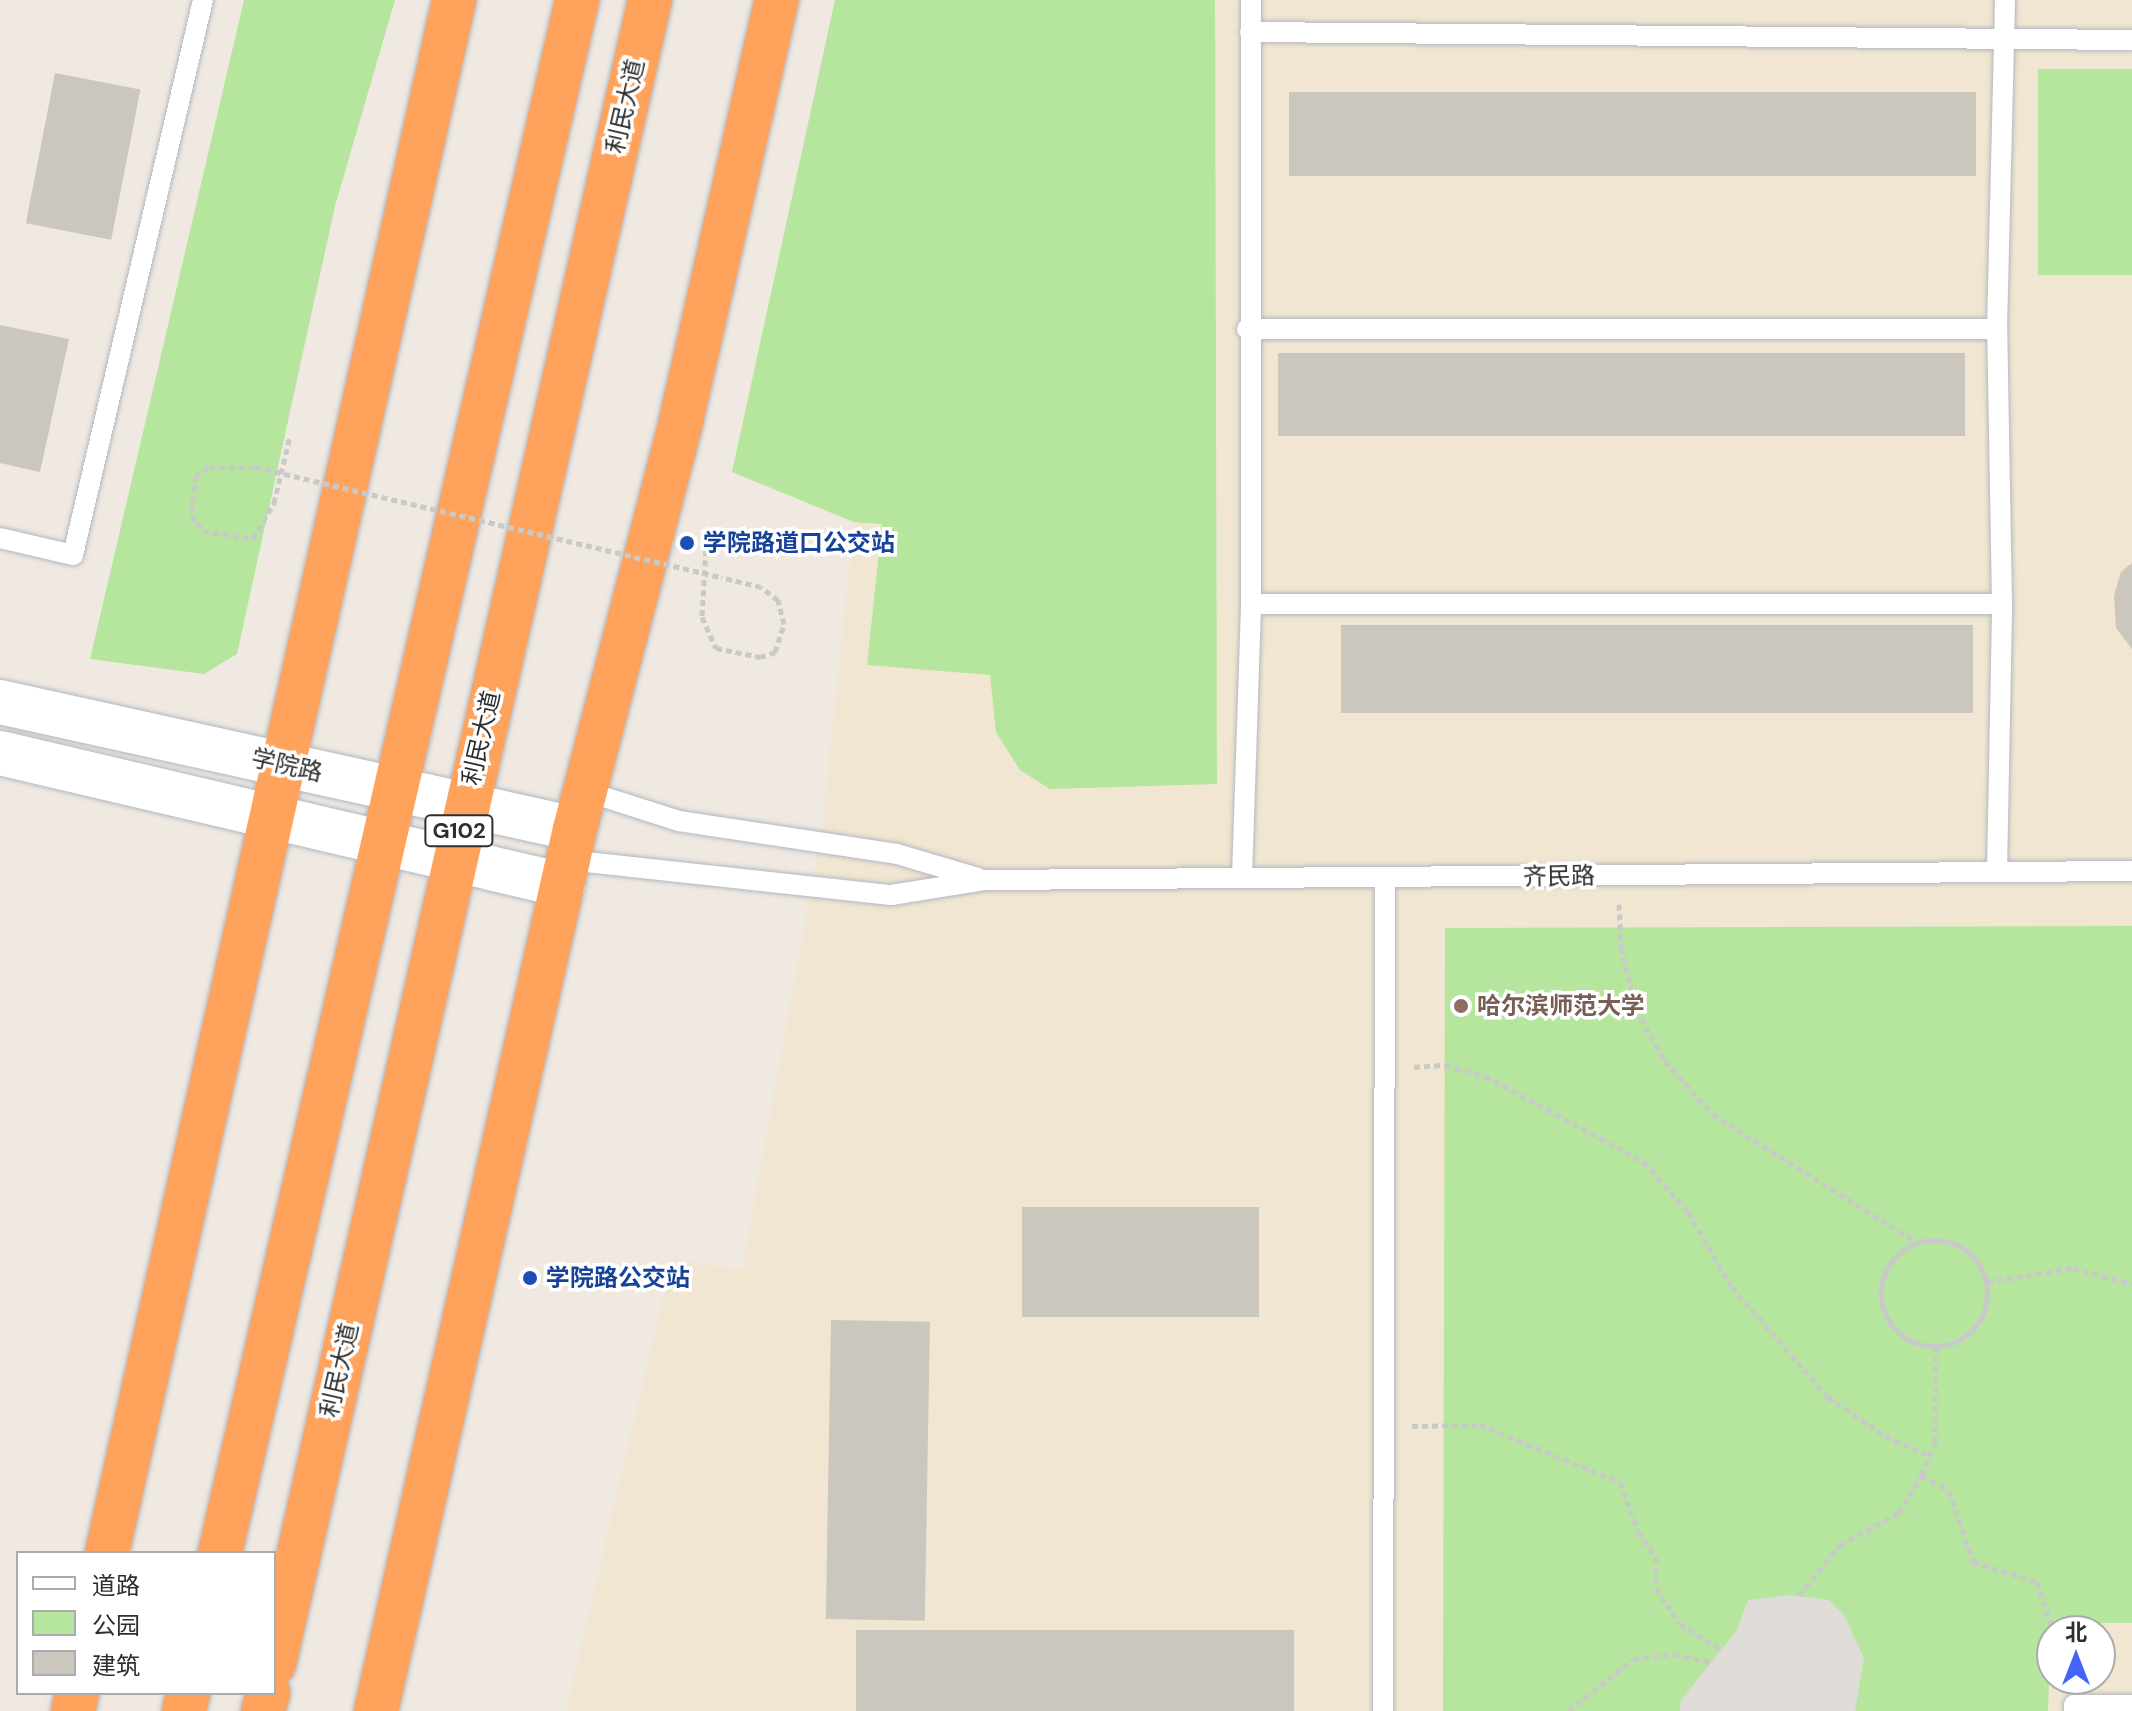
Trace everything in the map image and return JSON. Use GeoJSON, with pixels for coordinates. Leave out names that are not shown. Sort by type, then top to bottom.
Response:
{"type":"FeatureCollection","features":[{"type":"Feature","properties":{"kind":"highway"},"geometry":{"type":"LineString","coordinates":[[107,1551],[280,764],[454,0]]}},
{"type":"Feature","properties":{"kind":"highway","name":"G102"},"geometry":{"type":"LineString","coordinates":[[220,1551],[577,0]]}},
{"type":"Feature","properties":{"kind":"highway","name":"利民大道"},"geometry":{"type":"LineString","coordinates":[[276,1655],[465,805],[650,0]]}},
{"type":"Feature","properties":{"kind":"highway"},"geometry":{"type":"LineString","coordinates":[[376,1711],[573,841],[681,421],[777,0]]}},
{"type":"Feature","properties":{"kind":"main road","name":"学院路"},"geometry":{"type":"LineString","coordinates":[[0,702],[465,805],[573,841]]}},
{"type":"Feature","properties":{"kind":"main road"},"geometry":{"type":"LineString","coordinates":[[0,753],[454,857],[573,841]]}},
{"type":"Feature","properties":{"kind":"lane"},"geometry":{"type":"LineString","coordinates":[[0,538],[73,555],[203,0]]}},
{"type":"Feature","properties":{"kind":"lane"},"geometry":{"type":"LineString","coordinates":[[1242,878],[1251,604],[1247,329],[1251,0]]}},
{"type":"Feature","properties":{"kind":"lane"},"geometry":{"type":"LineString","coordinates":[[1997,872],[2002,604],[1997,329],[2005,0]]}},
{"type":"Feature","properties":{"kind":"lane"},"geometry":{"type":"LineString","coordinates":[[1250,32],[2132,40]]}},
{"type":"Feature","properties":{"kind":"lane"},"geometry":{"type":"LineString","coordinates":[[1247,329],[1997,329]]}},
{"type":"Feature","properties":{"kind":"lane"},"geometry":{"type":"LineString","coordinates":[[1251,604],[2002,604]]}},
{"type":"Feature","properties":{"kind":"lane"},"geometry":{"type":"LineString","coordinates":[[573,841],[679,821],[897,854],[986,880]]}},
{"type":"Feature","properties":{"kind":"lane"},"geometry":{"type":"LineString","coordinates":[[573,841],[891,895],[986,880]]}},
{"type":"Feature","properties":{"kind":"lane","name":"齐民路"},"geometry":{"type":"LineString","coordinates":[[986,880],[2132,871]]}},
{"type":"Feature","properties":{"kind":"lane"},"geometry":{"type":"LineString","coordinates":[[1383,1711],[1385,877]]}},
{"type":"Feature","properties":{"kind":"lane"},"geometry":{"type":"LineString","coordinates":[[2074,1711],[2074,1705],[2132,1705]]}},
{"type":"Feature","properties":{"kind":"path"},"geometry":{"type":"LineString","coordinates":[[290,436],[274,503],[253,539],[203,531],[191,515],[196,476],[208,467],[255,467],[721,577],[761,587],[778,600],[784,624],[775,652],[760,657],[716,648],[702,617],[707,530]]}},
{"type":"Feature","properties":{"kind":"path"},"geometry":{"type":"LineString","coordinates":[[1618,875],[1621,947],[1636,1009],[1665,1061],[1712,1114],[1917,1242],[1952,1242],[1968,1251],[1987,1282],[1987,1301],[1970,1333],[1936,1346],[1898,1331],[1880,1294],[1890,1262],[1917,1242]]}},
{"type":"Feature","properties":{"kind":"path"},"geometry":{"type":"LineString","coordinates":[[1385,1069],[1445,1065],[1485,1076],[1644,1162],[1688,1212],[1732,1287],[1828,1397],[1885,1436],[1930,1456]]}},
{"type":"Feature","properties":{"kind":"path"},"geometry":{"type":"LineString","coordinates":[[1987,1282],[2073,1268],[2132,1284]]}},
{"type":"Feature","properties":{"kind":"path"},"geometry":{"type":"LineString","coordinates":[[1799,1595],[1840,1545],[1899,1513],[1922,1475],[1930,1456],[1939,1406],[1936,1346]]}},
{"type":"Feature","properties":{"kind":"path"},"geometry":{"type":"LineString","coordinates":[[1383,1427],[1480,1425],[1620,1482],[1638,1532],[1656,1558],[1656,1588],[1680,1624],[1720,1649]]}},
{"type":"Feature","properties":{"kind":"path"},"geometry":{"type":"LineString","coordinates":[[1922,1475],[1949,1491],[1973,1562],[2037,1582],[2048,1615]]}},
{"type":"Feature","properties":{"kind":"path"},"geometry":{"type":"LineString","coordinates":[[1569,1711],[1633,1659],[1674,1654],[1713,1663]]}},
{"type":"Feature","properties":{"kind":"shaded area","name":"哈尔滨师范大学"},"geometry":{"type":"Polygon","coordinates":[[[835,0],[2132,0],[2132,1711],[566,1711],[672,1259],[742,1270],[822,829],[854,523],[732,472],[835,0]]]}},
{"type":"Feature","properties":{"kind":"shaded area"},"geometry":{"type":"Polygon","coordinates":[[[1790,1595],[1829,1600],[1844,1615],[1864,1658],[1855,1711],[1680,1711],[1681,1700],[1737,1630],[1748,1600],[1790,1595]]]}},
{"type":"Feature","properties":{"kind":"green space"},"geometry":{"type":"Polygon","coordinates":[[[244,0],[395,0],[335,206],[237,654],[204,674],[90,659],[244,0]]]}},
{"type":"Feature","properties":{"kind":"green space"},"geometry":{"type":"Polygon","coordinates":[[[835,0],[1215,0],[1217,784],[1050,789],[1020,770],[996,732],[990,675],[867,665],[882,524],[854,522],[732,472],[835,0]]]}},
{"type":"Feature","properties":{"kind":"green space"},"geometry":{"type":"Polygon","coordinates":[[[2038,69],[2132,69],[2132,275],[2038,275],[2038,69]]]}},
{"type":"Feature","properties":{"kind":"green space"},"geometry":{"type":"Polygon","coordinates":[[[2132,926],[2132,1623],[2116,1623],[2116,1615],[2036,1615],[2036,1695],[2049,1695],[2048,1711],[1443,1711],[1445,928],[2132,926]]]}},
{"type":"Feature","properties":{"kind":"building"},"geometry":{"type":"Polygon","coordinates":[[[55,73],[140,90],[111,240],[26,223],[55,73]]]}},
{"type":"Feature","properties":{"kind":"building"},"geometry":{"type":"Polygon","coordinates":[[[1289,92],[1976,92],[1976,176],[1289,176],[1289,92]]]}},
{"type":"Feature","properties":{"kind":"building"},"geometry":{"type":"Polygon","coordinates":[[[0,325],[69,339],[40,472],[0,463],[0,325]]]}},
{"type":"Feature","properties":{"kind":"building"},"geometry":{"type":"Polygon","coordinates":[[[1278,353],[1965,353],[1965,436],[1278,436],[1278,353]]]}},
{"type":"Feature","properties":{"kind":"building"},"geometry":{"type":"Polygon","coordinates":[[[2132,563],[2132,649],[2116,628],[2114,596],[2121,572],[2132,563]]]}},
{"type":"Feature","properties":{"kind":"building"},"geometry":{"type":"Polygon","coordinates":[[[1341,625],[1973,625],[1973,713],[1341,713],[1341,625]]]}},
{"type":"Feature","properties":{"kind":"building"},"geometry":{"type":"Polygon","coordinates":[[[1022,1207],[1259,1207],[1259,1317],[1022,1317],[1022,1207]]]}},
{"type":"Feature","properties":{"kind":"building"},"geometry":{"type":"Polygon","coordinates":[[[831,1320],[930,1322],[925,1621],[826,1619],[831,1320]]]}},
{"type":"Feature","properties":{"kind":"building"},"geometry":{"type":"Polygon","coordinates":[[[856,1630],[1294,1630],[1294,1711],[856,1711],[856,1630]]]}},
{"type":"Feature","properties":{"kind":"place","name":"学院路道口公交站"},"geometry":{"type":"Point","coordinates":[687,543]}},
{"type":"Feature","properties":{"kind":"place","name":"哈尔滨师范大学"},"geometry":{"type":"Point","coordinates":[1461,1006]}},
{"type":"Feature","properties":{"kind":"place","name":"学院路公交站"},"geometry":{"type":"Point","coordinates":[530,1278]}}]}
